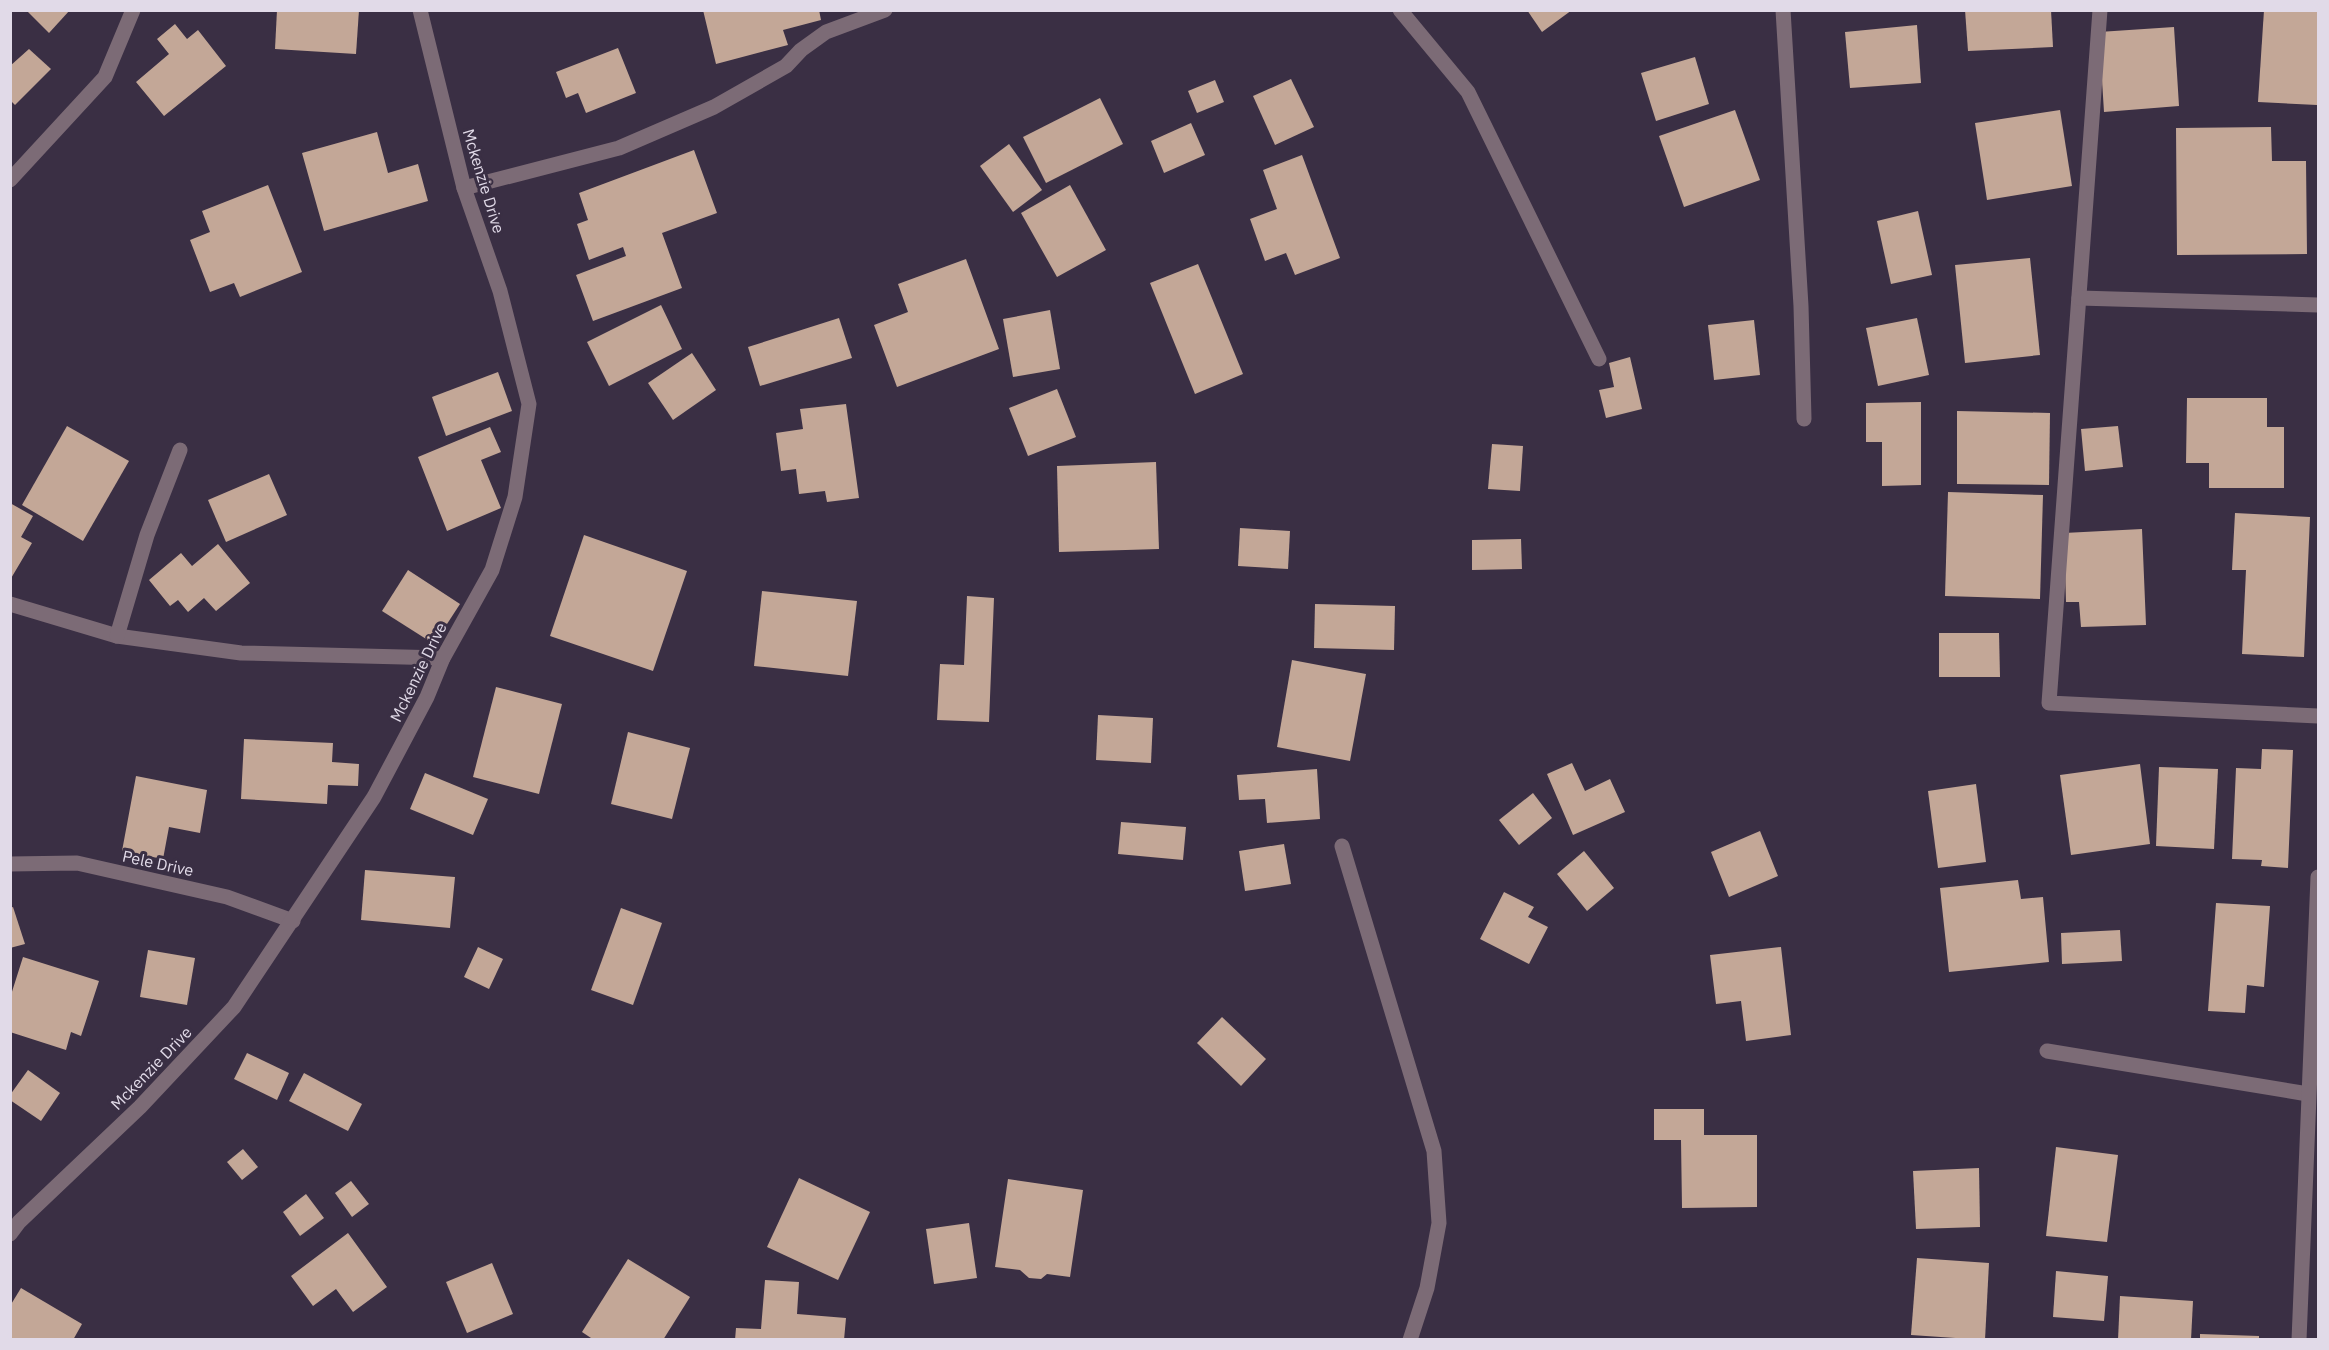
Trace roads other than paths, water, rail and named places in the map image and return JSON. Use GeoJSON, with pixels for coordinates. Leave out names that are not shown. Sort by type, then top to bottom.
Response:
{"type":"FeatureCollection","features":[{"type":"Feature","properties":{"kind":"street"},"geometry":{"type":"LineString","coordinates":[[10,180],[105,77],[133,10]]}},
{"type":"Feature","properties":{"kind":"street","name":"Mckenzie Drive"},"geometry":{"type":"LineString","coordinates":[[10,1234],[19,1222],[140,1107],[234,1007],[374,797],[427,697],[443,658],[492,570],[515,497],[529,404],[500,291],[464,188],[420,10]]}},
{"type":"Feature","properties":{"kind":"street"},"geometry":{"type":"LineString","coordinates":[[464,188],[619,148],[714,106],[786,66],[801,50],[825,32],[885,10]]}},
{"type":"Feature","properties":{"kind":"street"},"geometry":{"type":"LineString","coordinates":[[1400,10],[1468,92],[1599,359]]}},
{"type":"Feature","properties":{"kind":"street"},"geometry":{"type":"LineString","coordinates":[[1783,10],[1801,306],[1804,419]]}},
{"type":"Feature","properties":{"kind":"street"},"geometry":{"type":"LineString","coordinates":[[2100,10],[2049,703],[2319,716]]}},
{"type":"Feature","properties":{"kind":"street"},"geometry":{"type":"LineString","coordinates":[[2079,298],[2319,305]]}},
{"type":"Feature","properties":{"kind":"street"},"geometry":{"type":"LineString","coordinates":[[117,636],[147,535],[170,470],[180,450]]}},
{"type":"Feature","properties":{"kind":"street"},"geometry":{"type":"LineString","coordinates":[[10,604],[117,636],[241,654],[443,658]]}},
{"type":"Feature","properties":{"kind":"street"},"geometry":{"type":"LineString","coordinates":[[1342,846],[1434,1151],[1439,1223],[1427,1288],[1410,1340]]}},
{"type":"Feature","properties":{"kind":"street","name":"Pele Drive"},"geometry":{"type":"LineString","coordinates":[[10,864],[77,863],[227,897],[293,921]]}},
{"type":"Feature","properties":{"kind":"street"},"geometry":{"type":"LineString","coordinates":[[2299,1340],[2319,877]]}},
{"type":"Feature","properties":{"kind":"street"},"geometry":{"type":"LineString","coordinates":[[2047,1051],[2308,1094]]}}]}
